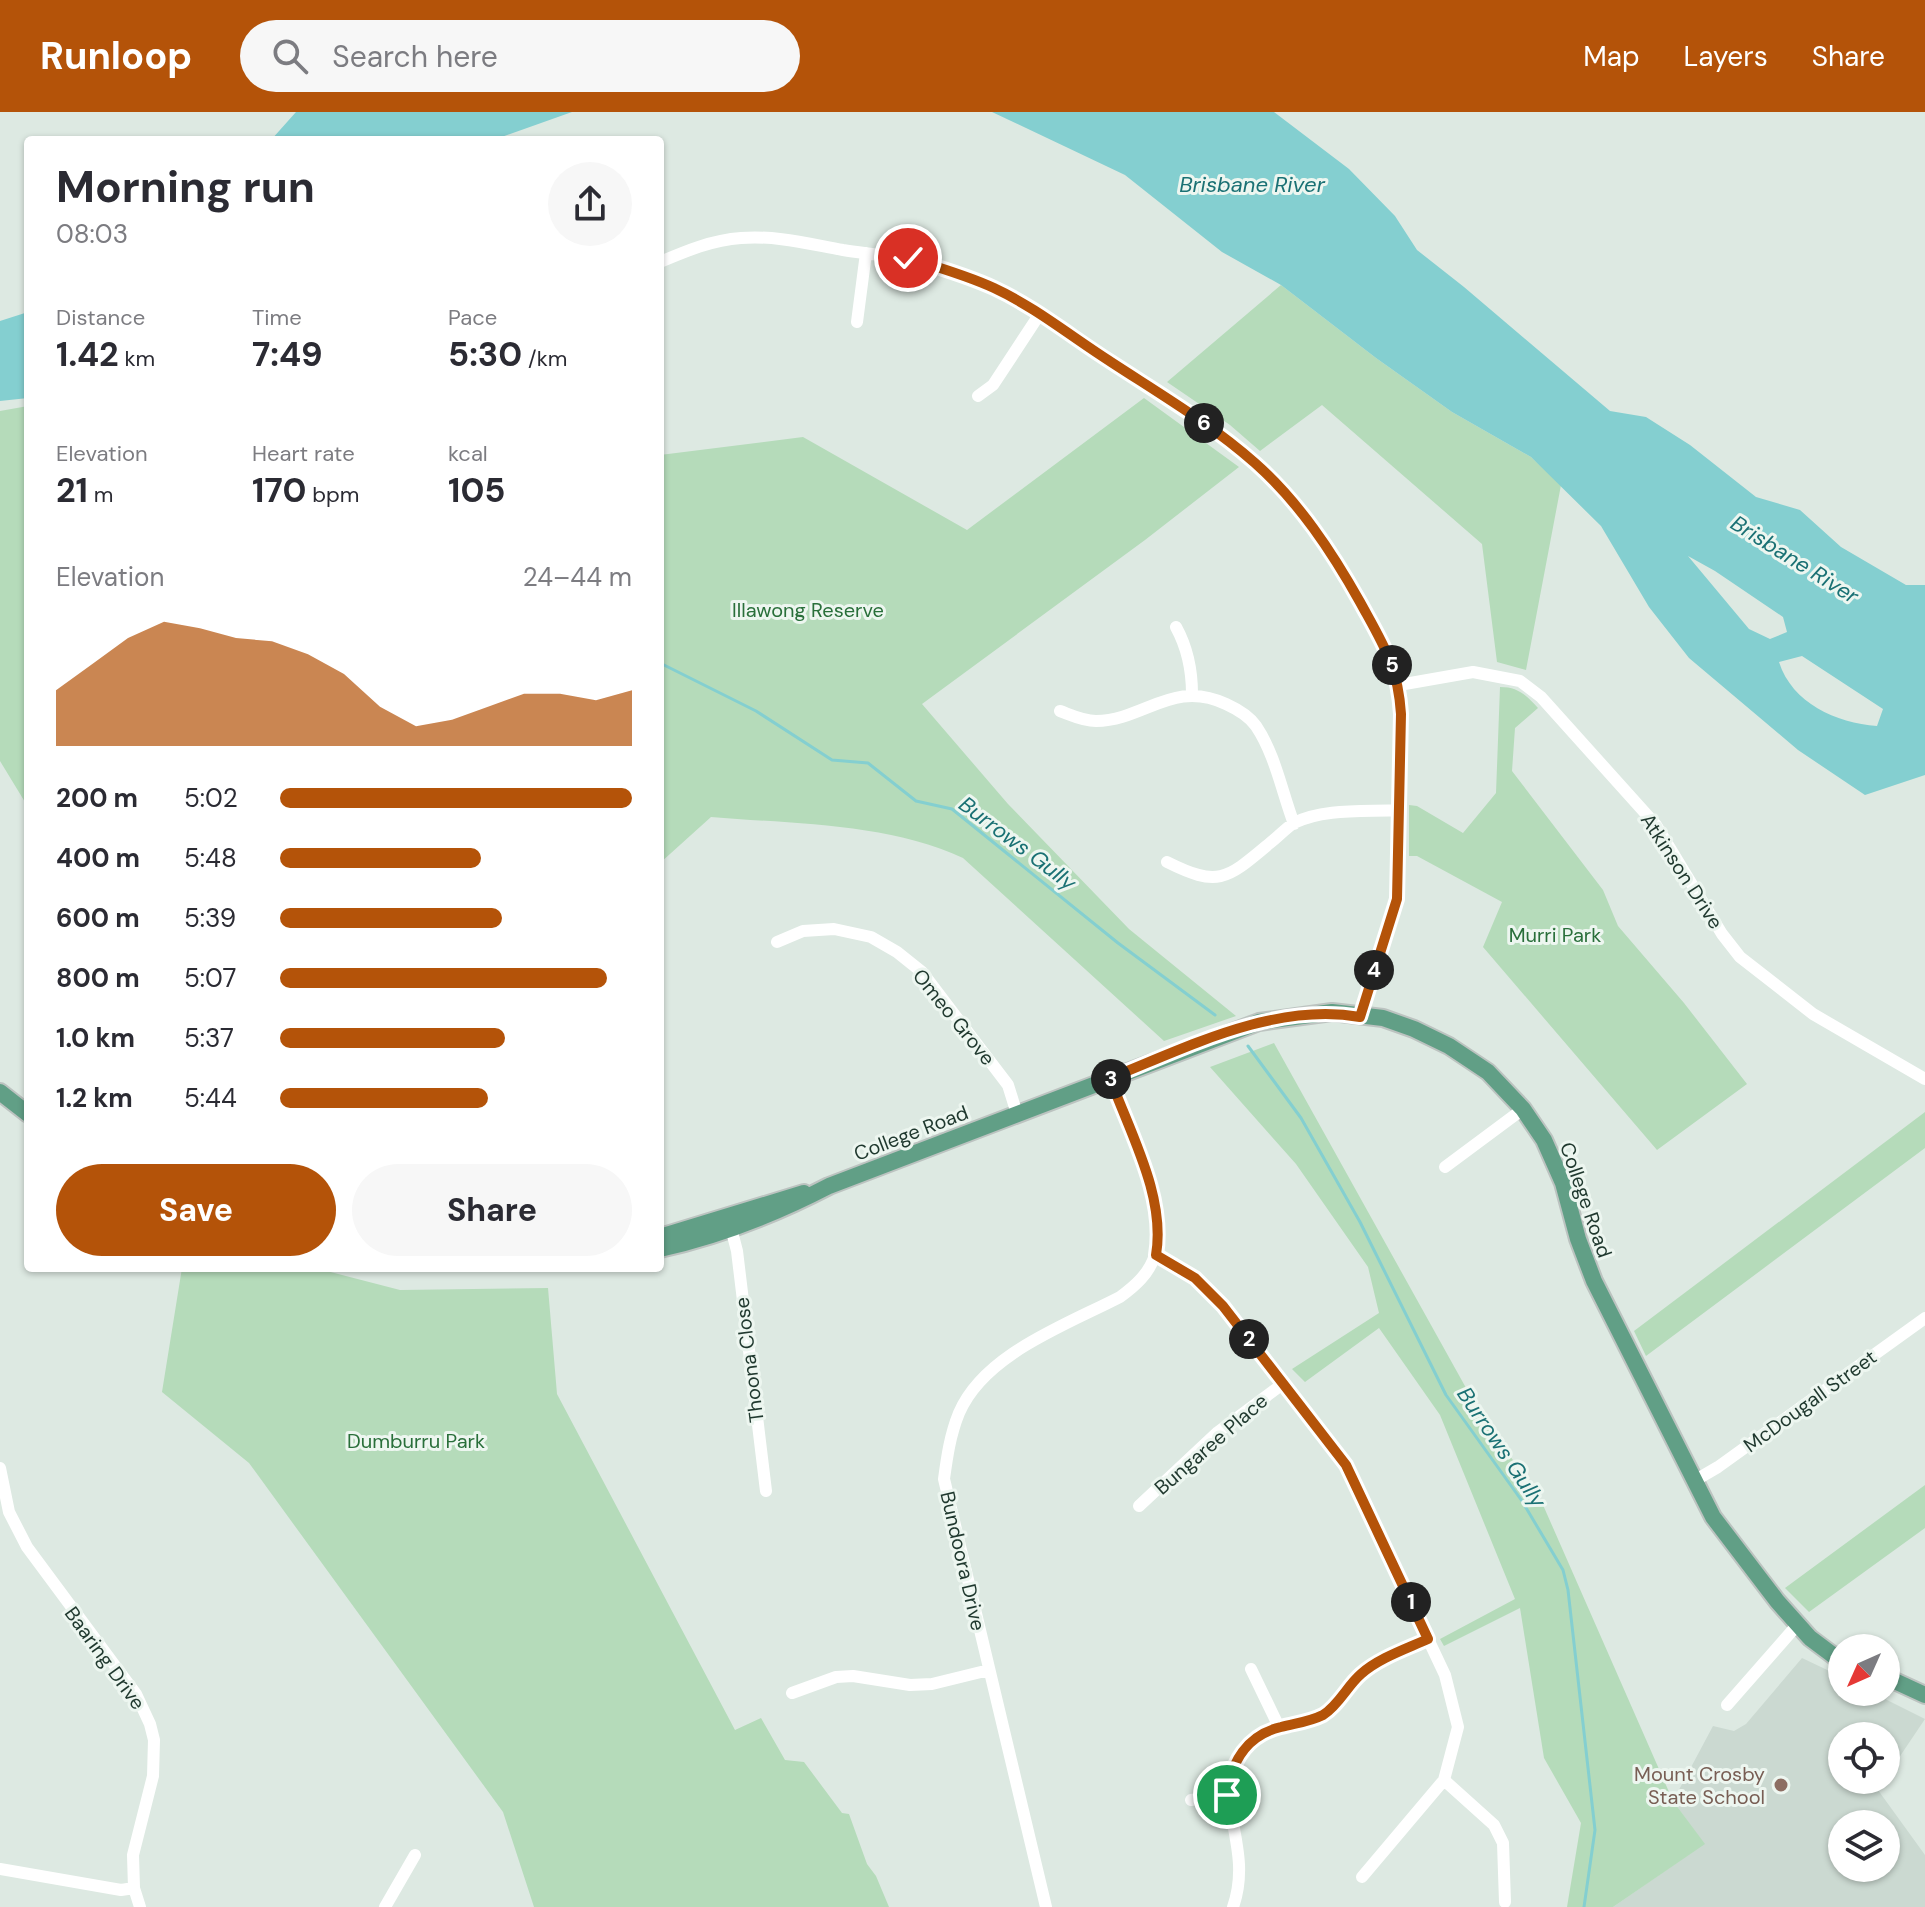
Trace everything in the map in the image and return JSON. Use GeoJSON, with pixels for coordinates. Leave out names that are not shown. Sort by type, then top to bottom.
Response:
{"type":"FeatureCollection","features":[{"type":"Feature","properties":{"kind":"main road","name":"College Road"},"geometry":{"type":"LineString","coordinates":[[664,1236],[780,1212],[829,1186],[1259,1022],[1332,1012],[1383,1018],[1414,1029],[1449,1046],[1488,1072],[1523,1109],[1544,1140],[1563,1183],[1578,1239],[1594,1281],[1713,1517],[1768,1590],[1828,1652]]}},
{"type":"Feature","properties":{"kind":"main road"},"geometry":{"type":"LineString","coordinates":[[0,1092],[24,1111]]}},
{"type":"Feature","properties":{"kind":"main road","name":"College Road"},"geometry":{"type":"LineString","coordinates":[[664,1247],[729,1223]]}},
{"type":"Feature","properties":{"kind":"main road","name":"College Road"},"geometry":{"type":"LineString","coordinates":[[1798,1624],[1828,1642]]}},
{"type":"Feature","properties":{"kind":"main road"},"geometry":{"type":"LineString","coordinates":[[1900,1683],[1925,1695]]}},
{"type":"Feature","properties":{"kind":"street"},"geometry":{"type":"LineString","coordinates":[[664,260],[698,246],[740,238],[771,238],[908,258],[958,273],[996,289],[1039,315],[1216,432],[1256,463],[1285,493],[1345,575],[1387,650],[1399,685],[1397,899],[1360,1017]]}},
{"type":"Feature","properties":{"kind":"street"},"geometry":{"type":"LineString","coordinates":[[857,322],[866,253]]}},
{"type":"Feature","properties":{"kind":"street"},"geometry":{"type":"LineString","coordinates":[[978,396],[993,385],[1039,315]]}},
{"type":"Feature","properties":{"kind":"street"},"geometry":{"type":"LineString","coordinates":[[1176,627],[1184,641],[1192,694]]}},
{"type":"Feature","properties":{"kind":"street","name":"Atkinson Drive"},"geometry":{"type":"LineString","coordinates":[[1399,685],[1473,672],[1520,681],[1541,697],[1656,825],[1722,934],[1740,957],[1813,1014],[1925,1079]]}},
{"type":"Feature","properties":{"kind":"street"},"geometry":{"type":"LineString","coordinates":[[1060,711],[1095,721],[1119,717],[1192,694],[1215,699],[1237,709],[1254,723],[1267,747],[1294,824]]}},
{"type":"Feature","properties":{"kind":"street"},"geometry":{"type":"LineString","coordinates":[[1167,862],[1196,876],[1218,878],[1240,868],[1294,824],[1316,816],[1399,810]]}},
{"type":"Feature","properties":{"kind":"street","name":"Omeo Grove"},"geometry":{"type":"LineString","coordinates":[[777,942],[803,931],[834,929],[871,937],[897,952],[922,972],[1008,1085],[1017,1114]]}},
{"type":"Feature","properties":{"kind":"street"},"geometry":{"type":"LineString","coordinates":[[1110,1078],[1153,1192],[1158,1220],[1156,1255],[1204,1286],[1346,1465],[1445,1675],[1458,1727],[1444,1780],[1362,1877]]}},
{"type":"Feature","properties":{"kind":"street"},"geometry":{"type":"LineString","coordinates":[[1445,1167],[1523,1109]]}},
{"type":"Feature","properties":{"kind":"street","name":"Thoona Close"},"geometry":{"type":"LineString","coordinates":[[729,1223],[737,1251],[766,1491]]}},
{"type":"Feature","properties":{"kind":"street","name":"Bundoora Drive"},"geometry":{"type":"LineString","coordinates":[[1046,1907],[944,1479],[951,1438],[960,1411],[974,1388],[994,1367],[1015,1352],[1120,1297],[1147,1272],[1156,1255]]}},
{"type":"Feature","properties":{"kind":"street","name":"McDougall Street"},"geometry":{"type":"LineString","coordinates":[[1694,1481],[1925,1318]]}},
{"type":"Feature","properties":{"kind":"street","name":"Bungaree Place"},"geometry":{"type":"LineString","coordinates":[[1139,1506],[1218,1432],[1284,1383]]}},
{"type":"Feature","properties":{"kind":"street","name":"Baaring Drive"},"geometry":{"type":"LineString","coordinates":[[0,1468],[9,1512],[27,1547],[136,1694],[150,1724],[154,1750],[153,1776],[133,1855],[134,1888],[140,1907]]}},
{"type":"Feature","properties":{"kind":"street"},"geometry":{"type":"LineString","coordinates":[[1727,1705],[1798,1624]]}},
{"type":"Feature","properties":{"kind":"street"},"geometry":{"type":"LineString","coordinates":[[1233,1907],[1241,1869],[1227,1795],[1234,1764],[1243,1750],[1259,1735],[1279,1727],[1304,1723],[1323,1714],[1374,1664],[1428,1639]]}},
{"type":"Feature","properties":{"kind":"street"},"geometry":{"type":"LineString","coordinates":[[1251,1669],[1279,1727]]}},
{"type":"Feature","properties":{"kind":"street"},"geometry":{"type":"LineString","coordinates":[[792,1693],[836,1677],[853,1676],[910,1685],[932,1684],[989,1670]]}},
{"type":"Feature","properties":{"kind":"street"},"geometry":{"type":"LineString","coordinates":[[1444,1780],[1494,1825],[1503,1843],[1505,1902]]}},
{"type":"Feature","properties":{"kind":"street"},"geometry":{"type":"LineString","coordinates":[[1191,1800],[1227,1795]]}},
{"type":"Feature","properties":{"kind":"street"},"geometry":{"type":"LineString","coordinates":[[385,1907],[415,1855]]}},
{"type":"Feature","properties":{"kind":"street"},"geometry":{"type":"LineString","coordinates":[[0,1869],[121,1890],[134,1888]]}},
{"type":"Feature","properties":{"kind":"shaded area","name":"Mount Crosby State School"},"geometry":{"type":"Polygon","coordinates":[[[1802,1658],[1828,1670],[1828,1706],[1899,1706],[1925,1719],[1900,1756],[1900,1722],[1828,1722],[1828,1794],[1881,1794],[1892,1810],[1828,1810],[1828,1882],[1900,1882],[1900,1820],[1925,1855],[1925,1907],[1613,1907],[1704,1844],[1673,1801],[1713,1726],[1734,1731],[1746,1724],[1802,1658]]]}},
{"type":"Feature","properties":{"kind":"green space"},"geometry":{"type":"Polygon","coordinates":[[[1281,285],[1452,412],[1531,457],[1561,485],[1526,670],[1497,662],[1482,544],[1322,405],[1260,451],[1230,425],[1167,382],[1281,285]]]}},
{"type":"Feature","properties":{"kind":"green space","name":"Illawong Reserve"},"geometry":{"type":"Polygon","coordinates":[[[1144,398],[1239,467],[922,704],[1008,804],[1129,929],[1236,1016],[1164,1041],[963,858],[934,846],[872,831],[711,817],[664,859],[664,454],[803,437],[967,530],[1144,398]]]}},
{"type":"Feature","properties":{"kind":"green space"},"geometry":{"type":"Polygon","coordinates":[[[24,407],[24,800],[0,761],[0,411],[24,407]]]}},
{"type":"Feature","properties":{"kind":"green space","name":"Murri Park"},"geometry":{"type":"Polygon","coordinates":[[[1500,687],[1512,688],[1538,708],[1515,728],[1512,771],[1603,890],[1618,926],[1684,1003],[1747,1084],[1657,1150],[1483,947],[1502,902],[1417,856],[1409,856],[1409,805],[1417,806],[1463,833],[1496,793],[1500,687]]]}},
{"type":"Feature","properties":{"kind":"green space"},"geometry":{"type":"Polygon","coordinates":[[[1274,1043],[1490,1431],[1536,1489],[1673,1801],[1705,1844],[1613,1907],[1567,1907],[1581,1823],[1544,1758],[1520,1608],[1444,1646],[1440,1639],[1515,1599],[1440,1415],[1379,1328],[1305,1382],[1292,1369],[1379,1313],[1368,1267],[1296,1164],[1210,1067],[1274,1043]]]}},
{"type":"Feature","properties":{"kind":"green space"},"geometry":{"type":"Polygon","coordinates":[[[1925,1112],[1925,1148],[1646,1356],[1634,1331],[1925,1112]]]}},
{"type":"Feature","properties":{"kind":"green space","name":"Dumburru Park"},"geometry":{"type":"Polygon","coordinates":[[[181,1272],[330,1272],[400,1290],[548,1288],[557,1394],[735,1730],[761,1718],[785,1760],[804,1762],[842,1813],[849,1814],[867,1864],[876,1876],[889,1907],[534,1907],[503,1812],[249,1463],[162,1392],[181,1272]]]}},
{"type":"Feature","properties":{"kind":"green space"},"geometry":{"type":"Polygon","coordinates":[[[1925,1485],[1925,1528],[1809,1612],[1785,1588],[1925,1485]]]}},
{"type":"Feature","properties":{"kind":"water"},"geometry":{"type":"Polygon","coordinates":[[[296,112],[572,112],[504,136],[275,136],[296,112]]]}},
{"type":"Feature","properties":{"kind":"water","name":"Brisbane River"},"geometry":{"type":"Polygon","coordinates":[[[992,112],[1274,112],[1349,169],[1395,216],[1417,250],[1610,411],[1646,417],[1690,445],[1756,497],[1800,510],[1841,547],[1906,585],[1925,585],[1925,775],[1865,795],[1798,750],[1689,658],[1649,607],[1601,526],[1531,457],[1452,412],[1281,285],[1222,252],[1125,175],[992,112]],[[1688,556],[1749,629],[1770,639],[1787,632],[1783,617],[1688,556]],[[1802,656],[1779,662],[1794,689],[1831,715],[1877,726],[1883,709],[1802,656]]]}},
{"type":"Feature","properties":{"kind":"water"},"geometry":{"type":"Polygon","coordinates":[[[24,313],[24,398],[0,401],[0,321],[24,313]]]}},
{"type":"Feature","properties":{"kind":"waterway","name":"Burrows Gully"},"geometry":{"type":"LineString","coordinates":[[664,665],[756,711],[832,760],[868,763],[916,801],[952,809],[1118,943],[1215,1015]]}},
{"type":"Feature","properties":{"kind":"waterway","name":"Burrows Gully"},"geometry":{"type":"LineString","coordinates":[[1248,1046],[1301,1118],[1360,1222],[1446,1395],[1522,1501],[1563,1570],[1568,1590],[1595,1830],[1584,1907]]}},
{"type":"Feature","properties":{"kind":"place","name":"Mount Crosby State School"},"geometry":{"type":"Point","coordinates":[1781,1785]}},
{"type":"Feature","properties":{"kind":"route"},"geometry":{"type":"LineString","coordinates":[[908,258],[958,273],[996,289],[1182,408],[1256,463],[1315,530],[1345,575],[1387,650],[1399,685],[1397,899],[1360,1017],[1332,1012],[1259,1022],[1110,1078],[1153,1192],[1159,1238],[1156,1255],[1195,1278],[1223,1306],[1346,1465],[1428,1639],[1374,1664],[1323,1714],[1304,1723],[1279,1727],[1259,1735],[1234,1764],[1227,1795]]}}]}
